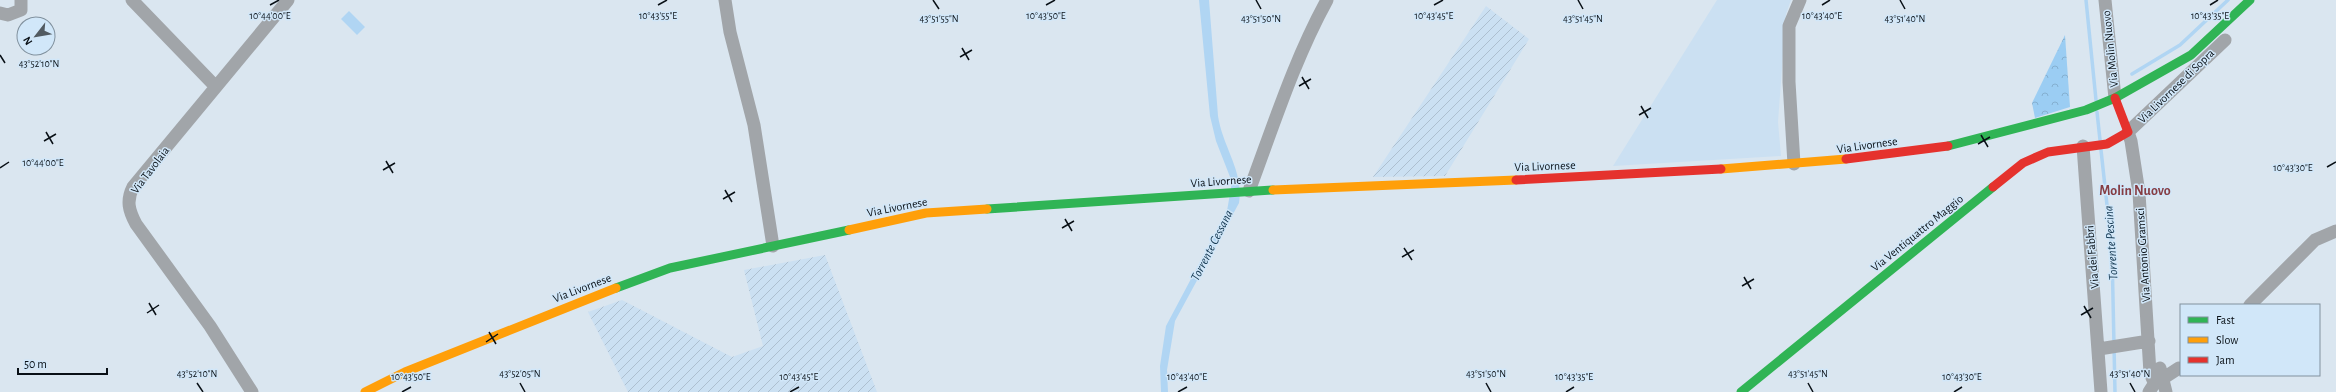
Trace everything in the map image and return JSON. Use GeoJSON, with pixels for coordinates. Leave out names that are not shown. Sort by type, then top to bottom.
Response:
{"type":"FeatureCollection","features":[{"type":"Feature","properties":{"kind":"main road","name":"Via Livornese di Sopra"},"geometry":{"type":"LineString","coordinates":[[2102,103],[2116,98],[2191,55],[2250,0]]}},
{"type":"Feature","properties":{"kind":"main road","name":"Via Antonio Gramsci"},"geometry":{"type":"LineString","coordinates":[[2116,98],[2128,132]]}},
{"type":"Feature","properties":{"kind":"main road","name":"Via Livornese"},"geometry":{"type":"LineString","coordinates":[[365,392],[404,372],[540,317],[670,268],[926,213],[1221,192],[1670,173],[1834,161],[1946,146],[2086,110],[2102,103]]}},
{"type":"Feature","properties":{"kind":"main road","name":"Via Ventiquattro Maggio"},"geometry":{"type":"LineString","coordinates":[[1741,392],[2023,163],[2048,152],[2107,144],[2128,132]]}},
{"type":"Feature","properties":{"kind":"street"},"geometry":{"type":"LineString","coordinates":[[0,13],[8,15],[21,10],[21,0]]}},
{"type":"Feature","properties":{"kind":"street"},"geometry":{"type":"LineString","coordinates":[[132,0],[216,87]]}},
{"type":"Feature","properties":{"kind":"street","name":"Via Tavolaia"},"geometry":{"type":"LineString","coordinates":[[252,392],[210,326],[136,224],[129,208],[129,197],[133,187],[288,0]]}},
{"type":"Feature","properties":{"kind":"street"},"geometry":{"type":"LineString","coordinates":[[725,0],[730,32],[754,125],[773,246]]}},
{"type":"Feature","properties":{"kind":"street"},"geometry":{"type":"LineString","coordinates":[[1247,191],[1292,76],[1315,22],[1327,0]]}},
{"type":"Feature","properties":{"kind":"street"},"geometry":{"type":"LineString","coordinates":[[1794,164],[1789,82],[1789,26],[1800,0]]}},
{"type":"Feature","properties":{"kind":"street","name":"Via Molin Nuovo"},"geometry":{"type":"LineString","coordinates":[[2105,0],[2116,98]]}},
{"type":"Feature","properties":{"kind":"street","name":"Via Livornese di Sopra"},"geometry":{"type":"LineString","coordinates":[[2128,132],[2225,40]]}},
{"type":"Feature","properties":{"kind":"street","name":"Via Antonio Gramsci"},"geometry":{"type":"LineString","coordinates":[[2128,132],[2132,141],[2135,161],[2149,341],[2155,378],[2166,392]]}},
{"type":"Feature","properties":{"kind":"street","name":"Via dei Fabbri"},"geometry":{"type":"LineString","coordinates":[[2087,146],[2102,349],[2101,392]]}},
{"type":"Feature","properties":{"kind":"street"},"geometry":{"type":"LineString","coordinates":[[2251,304],[2315,240],[2336,230]]}},
{"type":"Feature","properties":{"kind":"street"},"geometry":{"type":"LineString","coordinates":[[2102,349],[2149,341]]}},
{"type":"Feature","properties":{"kind":"street"},"geometry":{"type":"LineString","coordinates":[[2155,378],[2180,367]]}},
{"type":"Feature","properties":{"kind":"shaded area"},"geometry":{"type":"Polygon","coordinates":[[[1717,0],[1791,0],[1786,14],[1778,122],[1781,156],[1613,166],[1717,0]]]}},
{"type":"Feature","properties":{"kind":"shaded area"},"geometry":{"type":"Polygon","coordinates":[[[1486,6],[1529,39],[1445,176],[1373,177],[1486,6]]]}},
{"type":"Feature","properties":{"kind":"shaded area"},"geometry":{"type":"Polygon","coordinates":[[[825,255],[877,392],[628,392],[588,312],[622,300],[732,357],[763,346],[744,270],[825,255]]]}},
{"type":"Feature","properties":{"kind":"green space"},"geometry":{"type":"Polygon","coordinates":[[[2065,35],[2070,107],[2035,118],[2032,103],[2065,35]]]}},
{"type":"Feature","properties":{"kind":"water","name":"Torrente Cessana"},"geometry":{"type":"Polygon","coordinates":[[[1199,0],[1209,0],[1218,116],[1224,139],[1239,180],[1239,203],[1175,321],[1167,370],[1168,392],[1161,392],[1160,366],[1166,326],[1227,211],[1232,182],[1216,141],[1210,116],[1199,0]]]}},
{"type":"Feature","properties":{"kind":"water"},"geometry":{"type":"Polygon","coordinates":[[[349,11],[365,27],[357,35],[341,19],[349,11]]]}},
{"type":"Feature","properties":{"kind":"waterway","name":"Torrente Pescina"},"geometry":{"type":"LineString","coordinates":[[2086,0],[2096,100]]}},
{"type":"Feature","properties":{"kind":"waterway"},"geometry":{"type":"LineString","coordinates":[[2132,74],[2180,45],[2228,0]]}},
{"type":"Feature","properties":{"kind":"waterway","name":"Torrente Pescina"},"geometry":{"type":"LineString","coordinates":[[2097,112],[2100,140]]}},
{"type":"Feature","properties":{"kind":"waterway","name":"Torrente Pescina"},"geometry":{"type":"LineString","coordinates":[[2101,150],[2112,251],[2115,392]]}},
{"type":"Feature","properties":{"kind":"traffic: fast"},"geometry":{"type":"LineString","coordinates":[[1948,146],[2086,110],[2115,98],[2191,55],[2250,0]]}},
{"type":"Feature","properties":{"kind":"traffic: fast"},"geometry":{"type":"LineString","coordinates":[[1741,392],[1993,187]]}},
{"type":"Feature","properties":{"kind":"traffic: fast"},"geometry":{"type":"LineString","coordinates":[[987,209],[1273,190]]}},
{"type":"Feature","properties":{"kind":"traffic: fast"},"geometry":{"type":"LineString","coordinates":[[616,288],[670,268],[849,230]]}},
{"type":"Feature","properties":{"kind":"traffic: slow"},"geometry":{"type":"LineString","coordinates":[[1721,169],[1846,159]]}},
{"type":"Feature","properties":{"kind":"traffic: slow"},"geometry":{"type":"LineString","coordinates":[[1273,190],[1516,180]]}},
{"type":"Feature","properties":{"kind":"traffic: slow"},"geometry":{"type":"LineString","coordinates":[[849,230],[926,213],[987,209]]}},
{"type":"Feature","properties":{"kind":"traffic: slow"},"geometry":{"type":"LineString","coordinates":[[365,392],[405,372],[616,288]]}},
{"type":"Feature","properties":{"kind":"traffic: jam"},"geometry":{"type":"LineString","coordinates":[[1993,187],[2023,163],[2048,152],[2107,144],[2128,132],[2115,98]]}},
{"type":"Feature","properties":{"kind":"traffic: jam"},"geometry":{"type":"LineString","coordinates":[[1846,159],[1948,146]]}},
{"type":"Feature","properties":{"kind":"traffic: jam"},"geometry":{"type":"LineString","coordinates":[[1516,180],[1721,169]]}},
{"type":"Feature","properties":{"kind":"district","name":"Molin Nuovo"},"geometry":{"type":"Point","coordinates":[2135,190]}}]}
